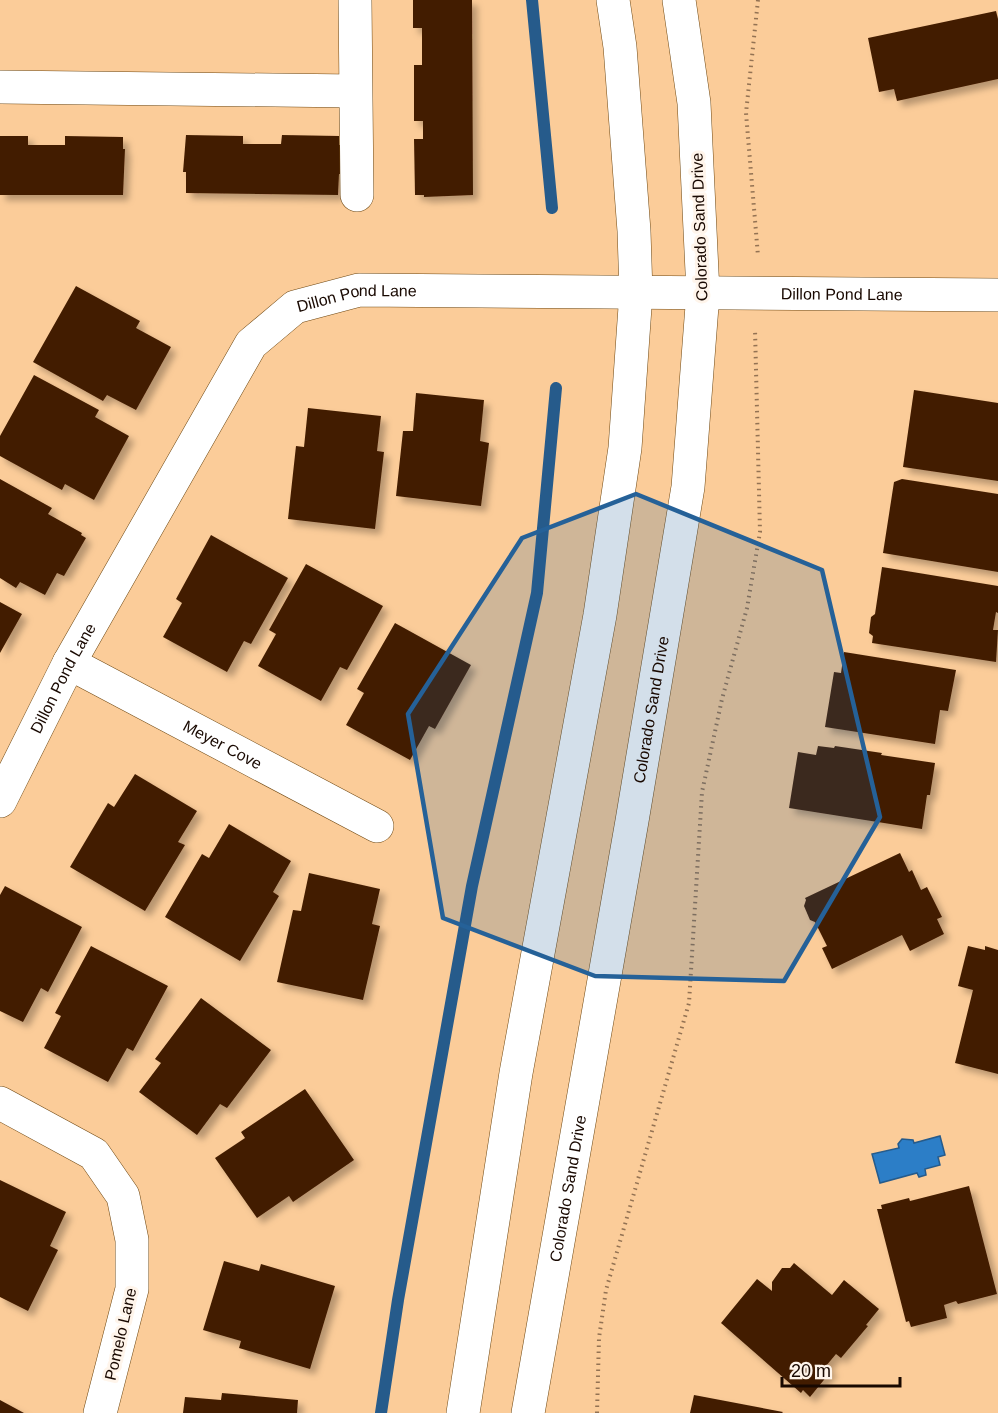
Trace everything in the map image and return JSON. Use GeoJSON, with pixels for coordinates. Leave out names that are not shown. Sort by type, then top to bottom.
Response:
{"type":"FeatureCollection","features":[{"type":"Feature","properties":{"kind":"street"},"geometry":{"type":"LineString","coordinates":[[355,0],[357,195]]}},
{"type":"Feature","properties":{"kind":"street"},"geometry":{"type":"LineString","coordinates":[[463,1413],[516,1073],[603,593],[625,448],[636,293],[634,231],[620,47],[613,0]]}},
{"type":"Feature","properties":{"kind":"street","name":"Colorado Sand Drive"},"geometry":{"type":"LineString","coordinates":[[528,1413],[688,486],[704,293],[694,104],[679,0]]}},
{"type":"Feature","properties":{"kind":"street"},"geometry":{"type":"LineString","coordinates":[[0,87],[355,91]]}},
{"type":"Feature","properties":{"kind":"street","name":"Dillon Pond Lane"},"geometry":{"type":"LineString","coordinates":[[0,801],[69,663],[251,344],[296,308],[358,290],[998,295]]}},
{"type":"Feature","properties":{"kind":"street","name":"Meyer Cove"},"geometry":{"type":"LineString","coordinates":[[69,663],[377,826]]}},
{"type":"Feature","properties":{"kind":"street","name":"Pomelo Lane"},"geometry":{"type":"LineString","coordinates":[[0,1103],[94,1154],[123,1196],[132,1240],[132,1289],[100,1413]]}},
{"type":"Feature","properties":{"kind":"path"},"geometry":{"type":"LineString","coordinates":[[758,0],[746,113],[758,232]]}},
{"type":"Feature","properties":{"kind":"path"},"geometry":{"type":"LineString","coordinates":[[597,1413],[599,1338],[606,1290],[689,1004],[702,792],[722,699],[747,608],[760,532],[756,363]]}},
{"type":"Feature","properties":{"kind":"highlighted area"},"geometry":{"type":"Polygon","coordinates":[[[636,494],[822,570],[880,817],[784,981],[595,976],[443,918],[408,714],[522,538],[636,494]]]}},
{"type":"Feature","properties":{"kind":"water"},"geometry":{"type":"Polygon","coordinates":[[[940,1136],[945,1155],[938,1157],[940,1165],[925,1169],[926,1175],[919,1177],[917,1173],[880,1183],[872,1154],[899,1148],[898,1144],[902,1139],[913,1140],[914,1143],[940,1136]]]}},
{"type":"Feature","properties":{"kind":"building"},"geometry":{"type":"Polygon","coordinates":[[[413,0],[472,0],[473,195],[424,197],[424,195],[415,195],[414,139],[423,139],[423,121],[414,121],[414,65],[422,65],[422,28],[413,28],[413,0]]]}},
{"type":"Feature","properties":{"kind":"building"},"geometry":{"type":"Polygon","coordinates":[[[996,11],[998,79],[897,101],[894,89],[879,92],[868,38],[996,11]]]}},
{"type":"Feature","properties":{"kind":"building"},"geometry":{"type":"Polygon","coordinates":[[[186,135],[243,136],[243,144],[281,144],[282,135],[339,136],[341,174],[339,174],[338,195],[186,193],[186,172],[183,172],[186,135]]]}},
{"type":"Feature","properties":{"kind":"building"},"geometry":{"type":"Polygon","coordinates":[[[0,136],[28,136],[28,145],[65,145],[65,136],[123,137],[123,149],[125,149],[123,195],[0,195],[0,136]]]}},
{"type":"Feature","properties":{"kind":"building"},"geometry":{"type":"Polygon","coordinates":[[[76,286],[140,321],[136,328],[171,347],[136,410],[107,395],[103,401],[33,362],[76,286]]]}},
{"type":"Feature","properties":{"kind":"building"},"geometry":{"type":"Polygon","coordinates":[[[34,375],[99,410],[95,417],[129,436],[94,500],[65,484],[62,490],[0,456],[0,436],[34,375]]]}},
{"type":"Feature","properties":{"kind":"building"},"geometry":{"type":"Polygon","coordinates":[[[914,390],[998,403],[998,481],[903,467],[914,390]]]}},
{"type":"Feature","properties":{"kind":"building"},"geometry":{"type":"Polygon","coordinates":[[[416,393],[484,400],[480,441],[489,443],[481,506],[396,496],[403,431],[413,431],[416,393]]]}},
{"type":"Feature","properties":{"kind":"building"},"geometry":{"type":"Polygon","coordinates":[[[308,408],[381,416],[377,451],[384,452],[375,529],[288,519],[296,446],[304,447],[308,408]]]}},
{"type":"Feature","properties":{"kind":"building"},"geometry":{"type":"Polygon","coordinates":[[[0,479],[52,508],[48,514],[82,533],[81,535],[86,538],[64,576],[57,573],[45,595],[20,582],[16,588],[0,578],[0,479]]]}},
{"type":"Feature","properties":{"kind":"building"},"geometry":{"type":"Polygon","coordinates":[[[902,479],[998,494],[998,572],[883,553],[894,482],[902,479]]]}},
{"type":"Feature","properties":{"kind":"building"},"geometry":{"type":"Polygon","coordinates":[[[211,535],[288,578],[251,644],[244,641],[227,672],[163,637],[182,603],[176,599],[211,535]]]}},
{"type":"Feature","properties":{"kind":"building"},"geometry":{"type":"Polygon","coordinates":[[[306,564],[383,606],[347,670],[340,667],[321,701],[258,666],[276,634],[269,630],[306,564]]]}},
{"type":"Feature","properties":{"kind":"building"},"geometry":{"type":"Polygon","coordinates":[[[882,567],[998,586],[998,613],[996,612],[993,630],[998,630],[996,662],[872,643],[873,636],[869,633],[871,617],[875,614],[882,567]]]}},
{"type":"Feature","properties":{"kind":"building"},"geometry":{"type":"Polygon","coordinates":[[[0,602],[22,614],[0,653],[0,602]]]}},
{"type":"Feature","properties":{"kind":"building"},"geometry":{"type":"Polygon","coordinates":[[[395,623],[471,665],[435,729],[429,726],[410,760],[346,725],[364,693],[357,689],[395,623]]]}},
{"type":"Feature","properties":{"kind":"building"},"geometry":{"type":"Polygon","coordinates":[[[844,652],[956,670],[948,711],[940,710],[935,744],[825,727],[834,672],[841,673],[844,652]]]}},
{"type":"Feature","properties":{"kind":"building"},"geometry":{"type":"Polygon","coordinates":[[[818,746],[834,748],[835,746],[935,763],[922,829],[789,808],[798,752],[816,755],[818,746]]]}},
{"type":"Feature","properties":{"kind":"building"},"geometry":{"type":"Polygon","coordinates":[[[135,774],[197,811],[178,842],[185,845],[145,911],[70,867],[108,803],[114,807],[135,774]]]}},
{"type":"Feature","properties":{"kind":"building"},"geometry":{"type":"Polygon","coordinates":[[[229,824],[291,861],[273,892],[279,896],[240,961],[165,917],[202,854],[209,858],[229,824]]]}},
{"type":"Feature","properties":{"kind":"building"},"geometry":{"type":"Polygon","coordinates":[[[900,853],[909,872],[912,870],[921,890],[927,887],[942,917],[937,919],[944,934],[910,951],[902,935],[832,969],[822,948],[827,946],[804,906],[805,898],[900,853]]]}},
{"type":"Feature","properties":{"kind":"building"},"geometry":{"type":"Polygon","coordinates":[[[309,873],[380,889],[372,924],[380,926],[363,1000],[277,982],[293,910],[301,911],[309,873]]]}},
{"type":"Feature","properties":{"kind":"building"},"geometry":{"type":"Polygon","coordinates":[[[5,886],[82,927],[48,992],[41,988],[23,1022],[0,1011],[0,895],[5,886]]]}},
{"type":"Feature","properties":{"kind":"building"},"geometry":{"type":"Polygon","coordinates":[[[91,946],[168,986],[133,1051],[127,1048],[108,1082],[44,1048],[61,1016],[55,1013],[91,946]]]}},
{"type":"Feature","properties":{"kind":"building"},"geometry":{"type":"Polygon","coordinates":[[[968,946],[985,950],[985,946],[998,950],[998,1074],[955,1063],[973,990],[958,986],[968,946]]]}},
{"type":"Feature","properties":{"kind":"building"},"geometry":{"type":"Polygon","coordinates":[[[201,998],[271,1050],[227,1108],[220,1104],[197,1135],[139,1092],[161,1063],[155,1059],[201,998]]]}},
{"type":"Feature","properties":{"kind":"building"},"geometry":{"type":"Polygon","coordinates":[[[305,1089],[354,1160],[293,1202],[289,1196],[257,1218],[215,1158],[245,1138],[241,1132],[305,1089]]]}},
{"type":"Feature","properties":{"kind":"building"},"geometry":{"type":"Polygon","coordinates":[[[0,1180],[66,1212],[50,1246],[58,1250],[28,1311],[0,1297],[0,1180]]]}},
{"type":"Feature","properties":{"kind":"building"},"geometry":{"type":"Polygon","coordinates":[[[969,1186],[997,1294],[958,1304],[956,1301],[944,1305],[947,1318],[911,1327],[909,1321],[906,1322],[877,1209],[882,1209],[881,1205],[909,1198],[910,1201],[969,1186]]]}},
{"type":"Feature","properties":{"kind":"building"},"geometry":{"type":"Polygon","coordinates":[[[224,1261],[259,1271],[261,1264],[335,1286],[310,1369],[239,1348],[241,1341],[203,1330],[224,1261]]]}},
{"type":"Feature","properties":{"kind":"building"},"geometry":{"type":"Polygon","coordinates":[[[794,1263],[832,1295],[844,1280],[879,1309],[841,1358],[836,1354],[826,1366],[832,1370],[810,1397],[803,1390],[801,1393],[721,1323],[757,1279],[772,1291],[772,1282],[782,1268],[790,1268],[794,1263]]]}},
{"type":"Feature","properties":{"kind":"building"},"geometry":{"type":"Polygon","coordinates":[[[222,1393],[298,1400],[297,1413],[183,1413],[185,1397],[221,1400],[222,1393]]]}},
{"type":"Feature","properties":{"kind":"building"},"geometry":{"type":"Polygon","coordinates":[[[694,1395],[783,1412],[690,1413],[694,1395]]]}},
{"type":"Feature","properties":{"kind":"building"},"geometry":{"type":"Polygon","coordinates":[[[0,1400],[24,1413],[0,1413],[0,1400]]]}},
{"type":"Feature","properties":{"kind":"waterway"},"geometry":{"type":"LineString","coordinates":[[532,0],[552,208]]}},
{"type":"Feature","properties":{"kind":"waterway"},"geometry":{"type":"LineString","coordinates":[[381,1413],[398,1300],[472,886],[537,593],[556,388]]}}]}
